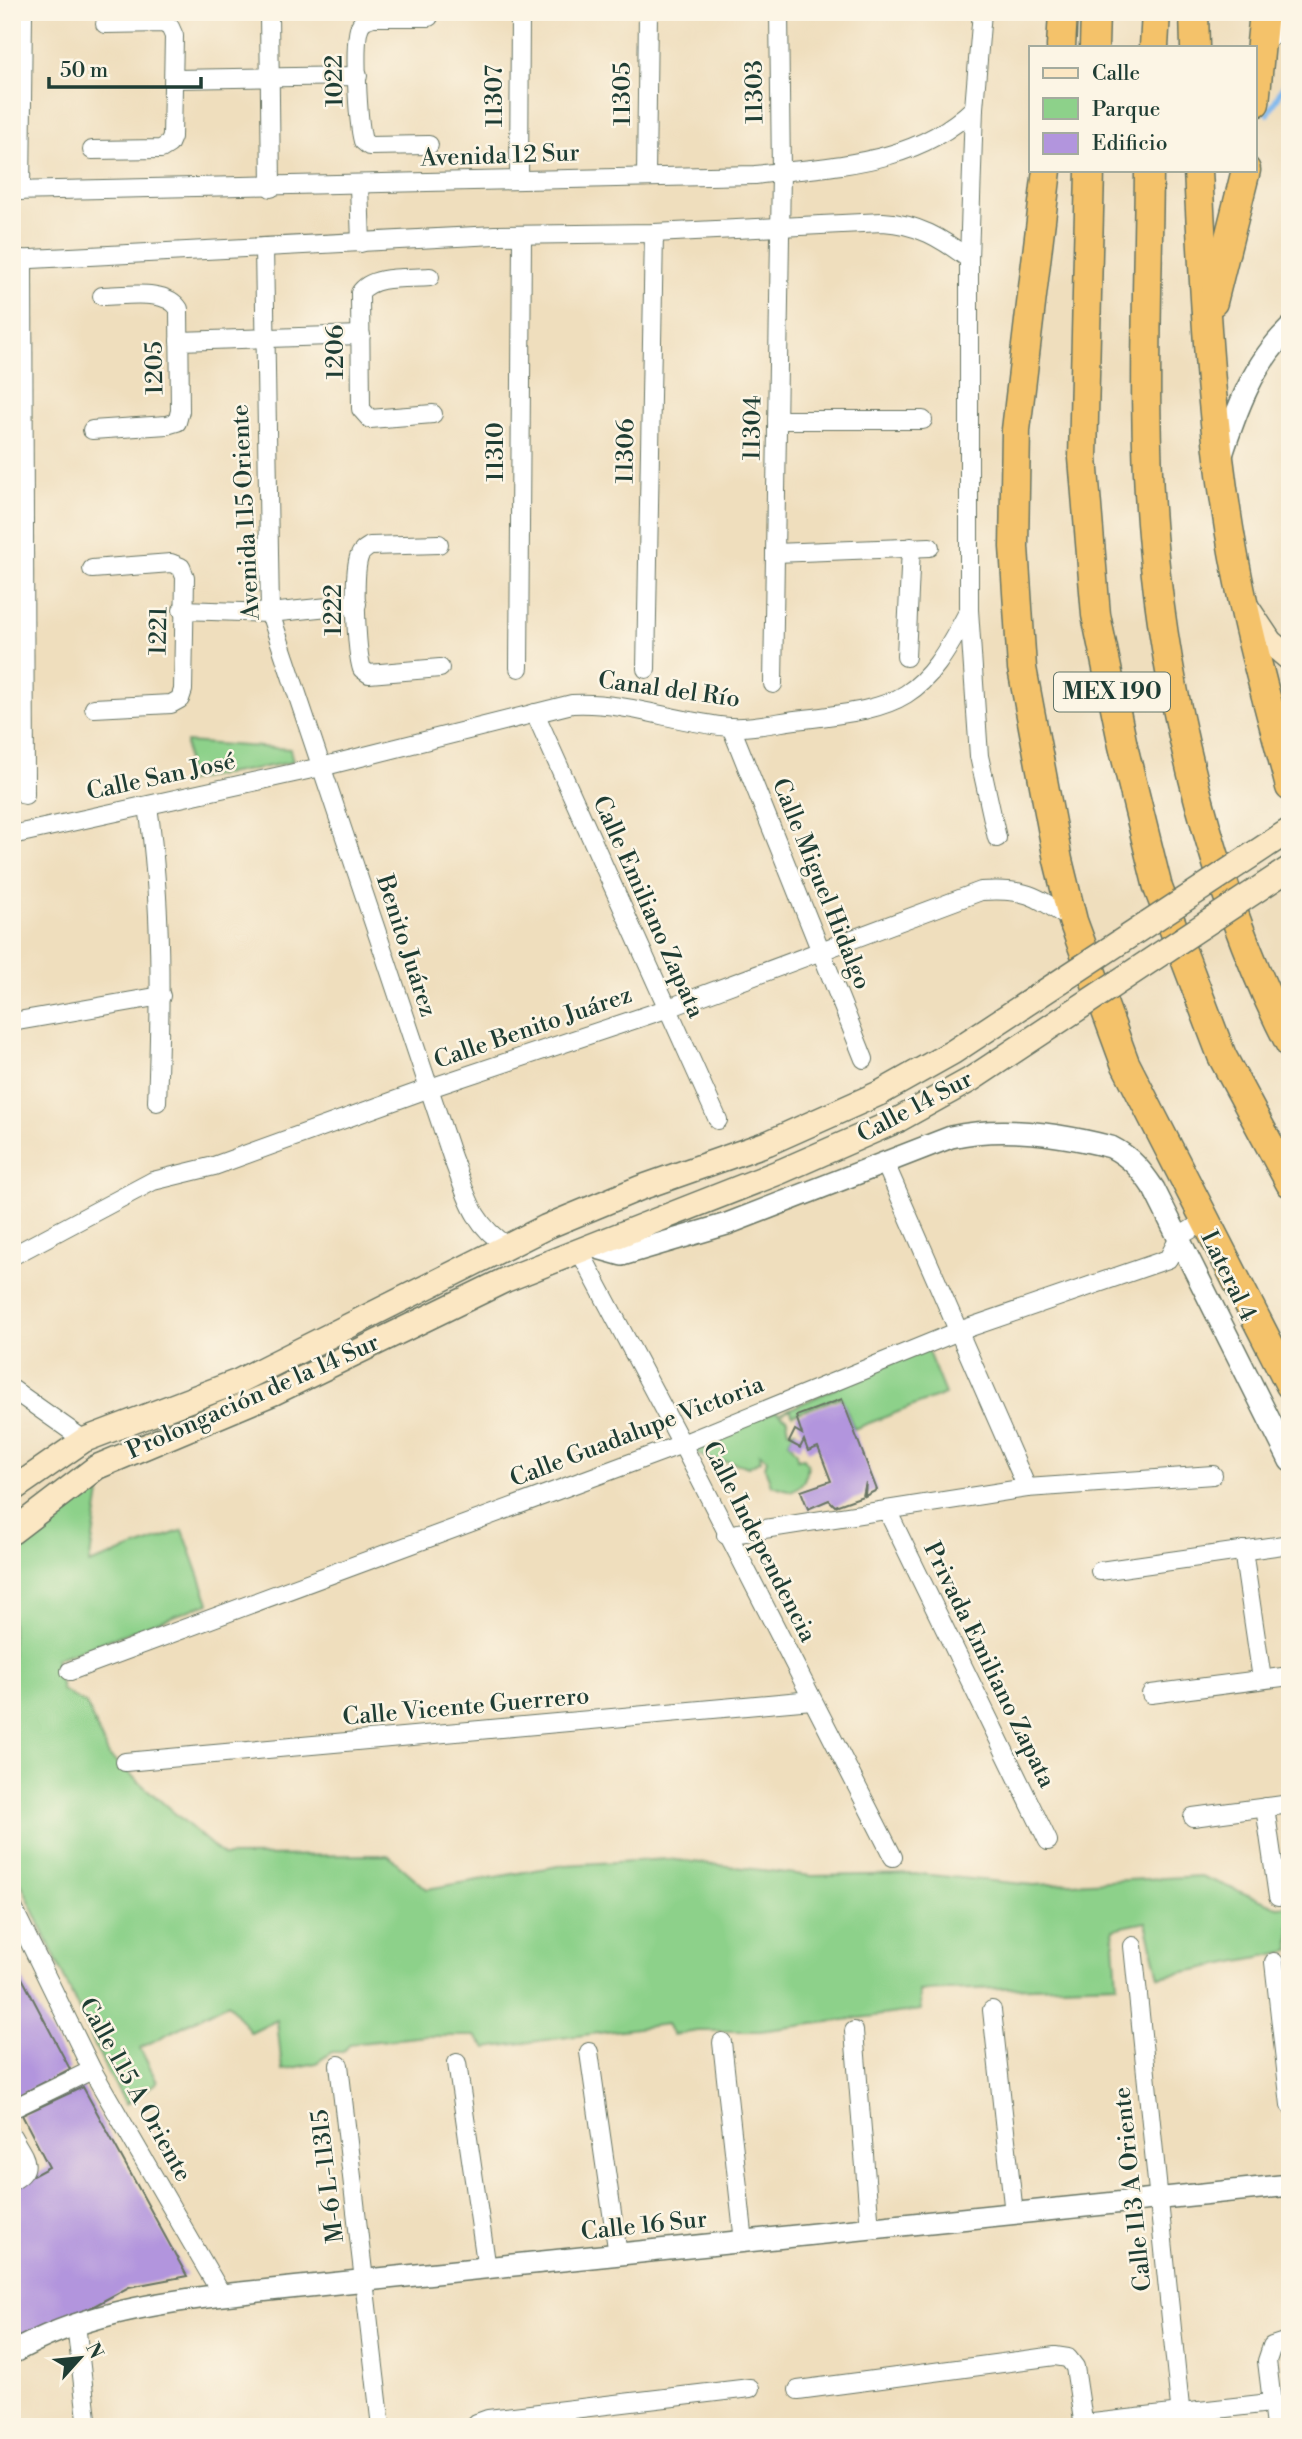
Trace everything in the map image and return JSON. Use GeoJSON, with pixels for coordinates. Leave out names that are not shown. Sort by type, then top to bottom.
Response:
{"type":"FeatureCollection","features":[{"type":"Feature","properties":{"kind":"highway"},"geometry":{"type":"LineString","coordinates":[[1061,46],[1063,12]]}},
{"type":"Feature","properties":{"kind":"highway"},"geometry":{"type":"LineString","coordinates":[[1094,46],[1095,12]]}},
{"type":"Feature","properties":{"kind":"highway"},"geometry":{"type":"LineString","coordinates":[[1154,46],[1156,12]]}},
{"type":"Feature","properties":{"kind":"highway"},"geometry":{"type":"LineString","coordinates":[[1194,12],[1195,46]]}},
{"type":"Feature","properties":{"kind":"highway"},"geometry":{"type":"LineString","coordinates":[[1256,95],[1264,12]]}},
{"type":"Feature","properties":{"kind":"highway"},"geometry":{"type":"LineString","coordinates":[[1047,172],[1016,430],[1014,547],[1022,668],[1058,860],[1073,920],[1125,1063],[1290,1385]]}},
{"type":"Feature","properties":{"kind":"highway","name":"MEX 190"},"geometry":{"type":"LineString","coordinates":[[1090,172],[1083,458],[1096,615],[1122,746],[1158,888],[1222,1056],[1290,1183]]}},
{"type":"Feature","properties":{"kind":"highway","name":"MEX 190"},"geometry":{"type":"LineString","coordinates":[[1149,172],[1147,434],[1153,544],[1167,665],[1202,812],[1250,958],[1290,1044]]}},
{"type":"Feature","properties":{"kind":"highway"},"geometry":{"type":"LineString","coordinates":[[1198,172],[1205,332],[1220,460],[1242,601],[1290,787]]}},
{"type":"Feature","properties":{"kind":"highway"},"geometry":{"type":"LineString","coordinates":[[1205,332],[1245,172]]}},
{"type":"Feature","properties":{"kind":"main road"},"geometry":{"type":"LineString","coordinates":[[1242,601],[1270,642],[1290,659]]}},
{"type":"Feature","properties":{"kind":"main road","name":"Calle 14 Sur"},"geometry":{"type":"LineString","coordinates":[[507,1246],[640,1188],[768,1143],[880,1093],[953,1052],[1290,830]]}},
{"type":"Feature","properties":{"kind":"main road","name":"Calle 14 Sur"},"geometry":{"type":"LineString","coordinates":[[505,1279],[655,1218],[782,1171],[896,1121],[970,1080],[1290,868]]}},
{"type":"Feature","properties":{"kind":"main road","name":"Prolongación de la 14 Sur"},"geometry":{"type":"LineString","coordinates":[[12,1490],[84,1440],[239,1381],[507,1246]]}},
{"type":"Feature","properties":{"kind":"main road","name":"Prolongación de la 14 Sur"},"geometry":{"type":"LineString","coordinates":[[12,1532],[97,1467],[273,1393],[505,1279]]}},
{"type":"Feature","properties":{"kind":"street"},"geometry":{"type":"LineString","coordinates":[[16,191],[23,12]]}},
{"type":"Feature","properties":{"kind":"street"},"geometry":{"type":"LineString","coordinates":[[269,12],[271,188]]}},
{"type":"Feature","properties":{"kind":"street","name":"11307"},"geometry":{"type":"LineString","coordinates":[[519,180],[520,12]]}},
{"type":"Feature","properties":{"kind":"street","name":"11305"},"geometry":{"type":"LineString","coordinates":[[646,177],[648,12]]}},
{"type":"Feature","properties":{"kind":"street","name":"11303"},"geometry":{"type":"LineString","coordinates":[[779,12],[781,172]]}},
{"type":"Feature","properties":{"kind":"street"},"geometry":{"type":"LineString","coordinates":[[982,12],[974,107],[969,259],[969,610],[979,756],[997,838]]}},
{"type":"Feature","properties":{"kind":"street","name":"1022"},"geometry":{"type":"LineString","coordinates":[[429,16],[373,17],[365,20],[359,28],[358,76],[363,141],[369,146],[429,145]]}},
{"type":"Feature","properties":{"kind":"street"},"geometry":{"type":"LineString","coordinates":[[92,150],[161,149],[169,145],[172,137],[174,36],[170,27],[163,23],[105,24]]}},
{"type":"Feature","properties":{"kind":"street"},"geometry":{"type":"LineString","coordinates":[[1262,44],[1290,23]]}},
{"type":"Feature","properties":{"kind":"street"},"geometry":{"type":"LineString","coordinates":[[174,79],[358,76]]}},
{"type":"Feature","properties":{"kind":"street","name":"Avenida 12 Sur"},"geometry":{"type":"LineString","coordinates":[[16,191],[271,188],[755,175],[836,166],[900,153],[928,143],[954,127],[974,107]]}},
{"type":"Feature","properties":{"kind":"street","name":"11304"},"geometry":{"type":"LineString","coordinates":[[773,684],[781,172]]}},
{"type":"Feature","properties":{"kind":"street"},"geometry":{"type":"LineString","coordinates":[[359,186],[361,243]]}},
{"type":"Feature","properties":{"kind":"street"},"geometry":{"type":"LineString","coordinates":[[24,795],[18,259],[495,235],[653,233],[904,223],[938,236],[969,259]]}},
{"type":"Feature","properties":{"kind":"street","name":"11306"},"geometry":{"type":"LineString","coordinates":[[646,669],[653,233]]}},
{"type":"Feature","properties":{"kind":"street","name":"11310"},"geometry":{"type":"LineString","coordinates":[[519,668],[522,236]]}},
{"type":"Feature","properties":{"kind":"street","name":"Avenida 115 Oriente"},"geometry":{"type":"LineString","coordinates":[[264,247],[270,613],[321,767]]}},
{"type":"Feature","properties":{"kind":"street","name":"1206"},"geometry":{"type":"LineString","coordinates":[[430,277],[366,285],[360,293],[361,409],[370,419],[433,414]]}},
{"type":"Feature","properties":{"kind":"street","name":"1205"},"geometry":{"type":"LineString","coordinates":[[92,430],[167,425],[177,422],[180,411],[178,309],[173,300],[164,297],[102,296]]}},
{"type":"Feature","properties":{"kind":"street"},"geometry":{"type":"LineString","coordinates":[[1220,460],[1237,409],[1259,366],[1276,341],[1290,328]]}},
{"type":"Feature","properties":{"kind":"street"},"geometry":{"type":"LineString","coordinates":[[179,341],[361,335]]}},
{"type":"Feature","properties":{"kind":"street"},"geometry":{"type":"LineString","coordinates":[[777,420],[923,420]]}},
{"type":"Feature","properties":{"kind":"street","name":"1222"},"geometry":{"type":"LineString","coordinates":[[439,544],[370,546],[363,550],[358,558],[357,604],[358,659],[362,669],[369,674],[440,668]]}},
{"type":"Feature","properties":{"kind":"street"},"geometry":{"type":"LineString","coordinates":[[906,657],[911,547]]}},
{"type":"Feature","properties":{"kind":"street"},"geometry":{"type":"LineString","coordinates":[[775,553],[930,547]]}},
{"type":"Feature","properties":{"kind":"street","name":"1221"},"geometry":{"type":"LineString","coordinates":[[92,569],[171,563],[181,568],[185,578],[182,610],[183,690],[180,699],[172,704],[94,708]]}},
{"type":"Feature","properties":{"kind":"street"},"geometry":{"type":"LineString","coordinates":[[182,610],[270,613],[357,604]]}},
{"type":"Feature","properties":{"kind":"street","name":"Canal del Río"},"geometry":{"type":"LineString","coordinates":[[321,767],[572,704],[598,702],[731,727],[863,712],[899,699],[933,672],[969,610]]}},
{"type":"Feature","properties":{"kind":"street","name":"Calle Emiliano Zapata"},"geometry":{"type":"LineString","coordinates":[[535,713],[718,1121]]}},
{"type":"Feature","properties":{"kind":"street","name":"Calle Miguel Hidalgo"},"geometry":{"type":"LineString","coordinates":[[731,727],[864,1059]]}},
{"type":"Feature","properties":{"kind":"street","name":"Calle San José"},"geometry":{"type":"LineString","coordinates":[[12,835],[321,767]]}},
{"type":"Feature","properties":{"kind":"street","name":"Benito Juárez"},"geometry":{"type":"LineString","coordinates":[[321,767],[427,1089],[476,1219],[488,1233],[507,1246]]}},
{"type":"Feature","properties":{"kind":"street"},"geometry":{"type":"LineString","coordinates":[[148,806],[158,896],[161,996],[157,1102]]}},
{"type":"Feature","properties":{"kind":"street","name":"Calle Benito Juárez"},"geometry":{"type":"LineString","coordinates":[[12,1256],[153,1181],[214,1166],[427,1089],[666,1009],[981,891],[1012,889],[1035,896],[1073,920]]}},
{"type":"Feature","properties":{"kind":"street"},"geometry":{"type":"LineString","coordinates":[[12,1022],[161,996]]}},
{"type":"Feature","properties":{"kind":"street","name":"Lateral 4"},"geometry":{"type":"LineString","coordinates":[[584,1248],[622,1255],[727,1224],[951,1137],[999,1130],[1111,1147],[1126,1154],[1154,1189],[1180,1236],[1290,1461]]}},
{"type":"Feature","properties":{"kind":"street"},"geometry":{"type":"LineString","coordinates":[[885,1163],[1027,1488]]}},
{"type":"Feature","properties":{"kind":"street","name":"Calle Guadalupe Victoria"},"geometry":{"type":"LineString","coordinates":[[70,1671],[682,1444],[959,1331],[1168,1259],[1180,1236],[1207,1220]]}},
{"type":"Feature","properties":{"kind":"street","name":"Calle Independencia"},"geometry":{"type":"LineString","coordinates":[[584,1248],[726,1535],[893,1857]]}},
{"type":"Feature","properties":{"kind":"street"},"geometry":{"type":"LineString","coordinates":[[12,1389],[84,1440]]}},
{"type":"Feature","properties":{"kind":"street"},"geometry":{"type":"LineString","coordinates":[[726,1535],[1027,1488],[1213,1475]]}},
{"type":"Feature","properties":{"kind":"street","name":"Privada Emiliano Zapata"},"geometry":{"type":"LineString","coordinates":[[887,1510],[1048,1841]]}},
{"type":"Feature","properties":{"kind":"street"},"geometry":{"type":"LineString","coordinates":[[1100,1571],[1290,1544]]}},
{"type":"Feature","properties":{"kind":"street"},"geometry":{"type":"LineString","coordinates":[[1243,1550],[1262,1679]]}},
{"type":"Feature","properties":{"kind":"street"},"geometry":{"type":"LineString","coordinates":[[1152,1694],[1290,1676]]}},
{"type":"Feature","properties":{"kind":"street","name":"Calle Vicente Guerrero"},"geometry":{"type":"LineString","coordinates":[[125,1762],[812,1700]]}},
{"type":"Feature","properties":{"kind":"street"},"geometry":{"type":"LineString","coordinates":[[1194,1817],[1290,1804]]}},
{"type":"Feature","properties":{"kind":"street"},"geometry":{"type":"LineString","coordinates":[[1265,1807],[1278,1897]]}},
{"type":"Feature","properties":{"kind":"street","name":"Calle 115 A Oriente"},"geometry":{"type":"LineString","coordinates":[[12,1906],[92,2070],[222,2295]]}},
{"type":"Feature","properties":{"kind":"street","name":"Calle 113 A Oriente"},"geometry":{"type":"LineString","coordinates":[[1133,1946],[1181,2420]]}},
{"type":"Feature","properties":{"kind":"street"},"geometry":{"type":"LineString","coordinates":[[1274,1962],[1290,2105]]}},
{"type":"Feature","properties":{"kind":"street"},"geometry":{"type":"LineString","coordinates":[[992,2010],[1014,2214]]}},
{"type":"Feature","properties":{"kind":"street"},"geometry":{"type":"LineString","coordinates":[[854,2031],[870,2229]]}},
{"type":"Feature","properties":{"kind":"street"},"geometry":{"type":"LineString","coordinates":[[722,2042],[744,2242]]}},
{"type":"Feature","properties":{"kind":"street"},"geometry":{"type":"LineString","coordinates":[[589,2052],[618,2256]]}},
{"type":"Feature","properties":{"kind":"street"},"geometry":{"type":"LineString","coordinates":[[457,2063],[487,2269]]}},
{"type":"Feature","properties":{"kind":"street","name":"M-6 L-11315"},"geometry":{"type":"LineString","coordinates":[[340,2065],[381,2427]]}},
{"type":"Feature","properties":{"kind":"street"},"geometry":{"type":"LineString","coordinates":[[12,2109],[92,2070]]}},
{"type":"Feature","properties":{"kind":"street"},"geometry":{"type":"LineString","coordinates":[[12,2136],[26,2169],[23,2176],[12,2181]]}},
{"type":"Feature","properties":{"kind":"street","name":"Calle 16 Sur"},"geometry":{"type":"LineString","coordinates":[[12,2353],[76,2324],[142,2305],[1290,2185]]}},
{"type":"Feature","properties":{"kind":"street"},"geometry":{"type":"LineString","coordinates":[[76,2324],[88,2427]]}},
{"type":"Feature","properties":{"kind":"street"},"geometry":{"type":"LineString","coordinates":[[1275,2427],[1267,2361],[1272,2346],[1290,2340]]}},
{"type":"Feature","properties":{"kind":"street"},"geometry":{"type":"LineString","coordinates":[[798,2390],[1055,2356],[1068,2357],[1075,2367],[1084,2426],[1181,2420],[1270,2403]]}},
{"type":"Feature","properties":{"kind":"street"},"geometry":{"type":"LineString","coordinates":[[475,2427],[477,2423],[488,2418],[750,2388]]}},
{"type":"Feature","properties":{"kind":"green space"},"geometry":{"type":"Polygon","coordinates":[[[186,742],[290,749],[293,762],[188,781],[186,742]]]}},
{"type":"Feature","properties":{"kind":"green space"},"geometry":{"type":"Polygon","coordinates":[[[926,1347],[945,1394],[854,1429],[841,1397],[792,1415],[791,1409],[781,1413],[926,1347]]]}},
{"type":"Feature","properties":{"kind":"green space"},"geometry":{"type":"Polygon","coordinates":[[[776,1411],[787,1419],[789,1431],[795,1430],[789,1442],[797,1453],[797,1459],[804,1458],[808,1465],[804,1481],[791,1491],[771,1485],[765,1467],[767,1459],[759,1453],[761,1460],[748,1467],[701,1456],[691,1445],[776,1411]]]}},
{"type":"Feature","properties":{"kind":"green space"},"geometry":{"type":"Polygon","coordinates":[[[101,1487],[89,1564],[183,1530],[209,1603],[56,1659],[62,1690],[86,1704],[109,1756],[224,1856],[388,1855],[427,1889],[564,1865],[668,1859],[812,1876],[920,1874],[1034,1885],[1201,1876],[1278,1907],[1290,1906],[1290,1951],[1159,1977],[1146,1922],[1113,1929],[1117,1984],[919,1991],[921,2010],[760,2031],[698,2031],[673,2035],[667,2024],[486,2048],[475,2036],[426,2036],[350,2044],[343,2052],[332,2052],[316,2063],[282,2070],[277,2020],[251,2033],[228,2003],[140,2048],[157,2082],[126,2104],[103,2063],[12,1863],[12,1547],[101,1487]]]}},
{"type":"Feature","properties":{"kind":"building"},"geometry":{"type":"Polygon","coordinates":[[[842,1399],[877,1490],[865,1496],[866,1482],[863,1496],[835,1506],[829,1500],[808,1509],[801,1491],[831,1481],[818,1447],[808,1451],[804,1440],[800,1448],[789,1442],[795,1430],[802,1434],[796,1416],[842,1399]]]}},
{"type":"Feature","properties":{"kind":"building"},"geometry":{"type":"Polygon","coordinates":[[[12,1959],[70,2069],[12,2099],[12,1959]]]}},
{"type":"Feature","properties":{"kind":"building"},"geometry":{"type":"Polygon","coordinates":[[[83,2087],[187,2276],[129,2287],[12,2350],[12,2187],[49,2167],[22,2115],[83,2087]]]}},
{"type":"Feature","properties":{"kind":"waterway"},"geometry":{"type":"LineString","coordinates":[[1268,114],[1290,75]]}}]}
